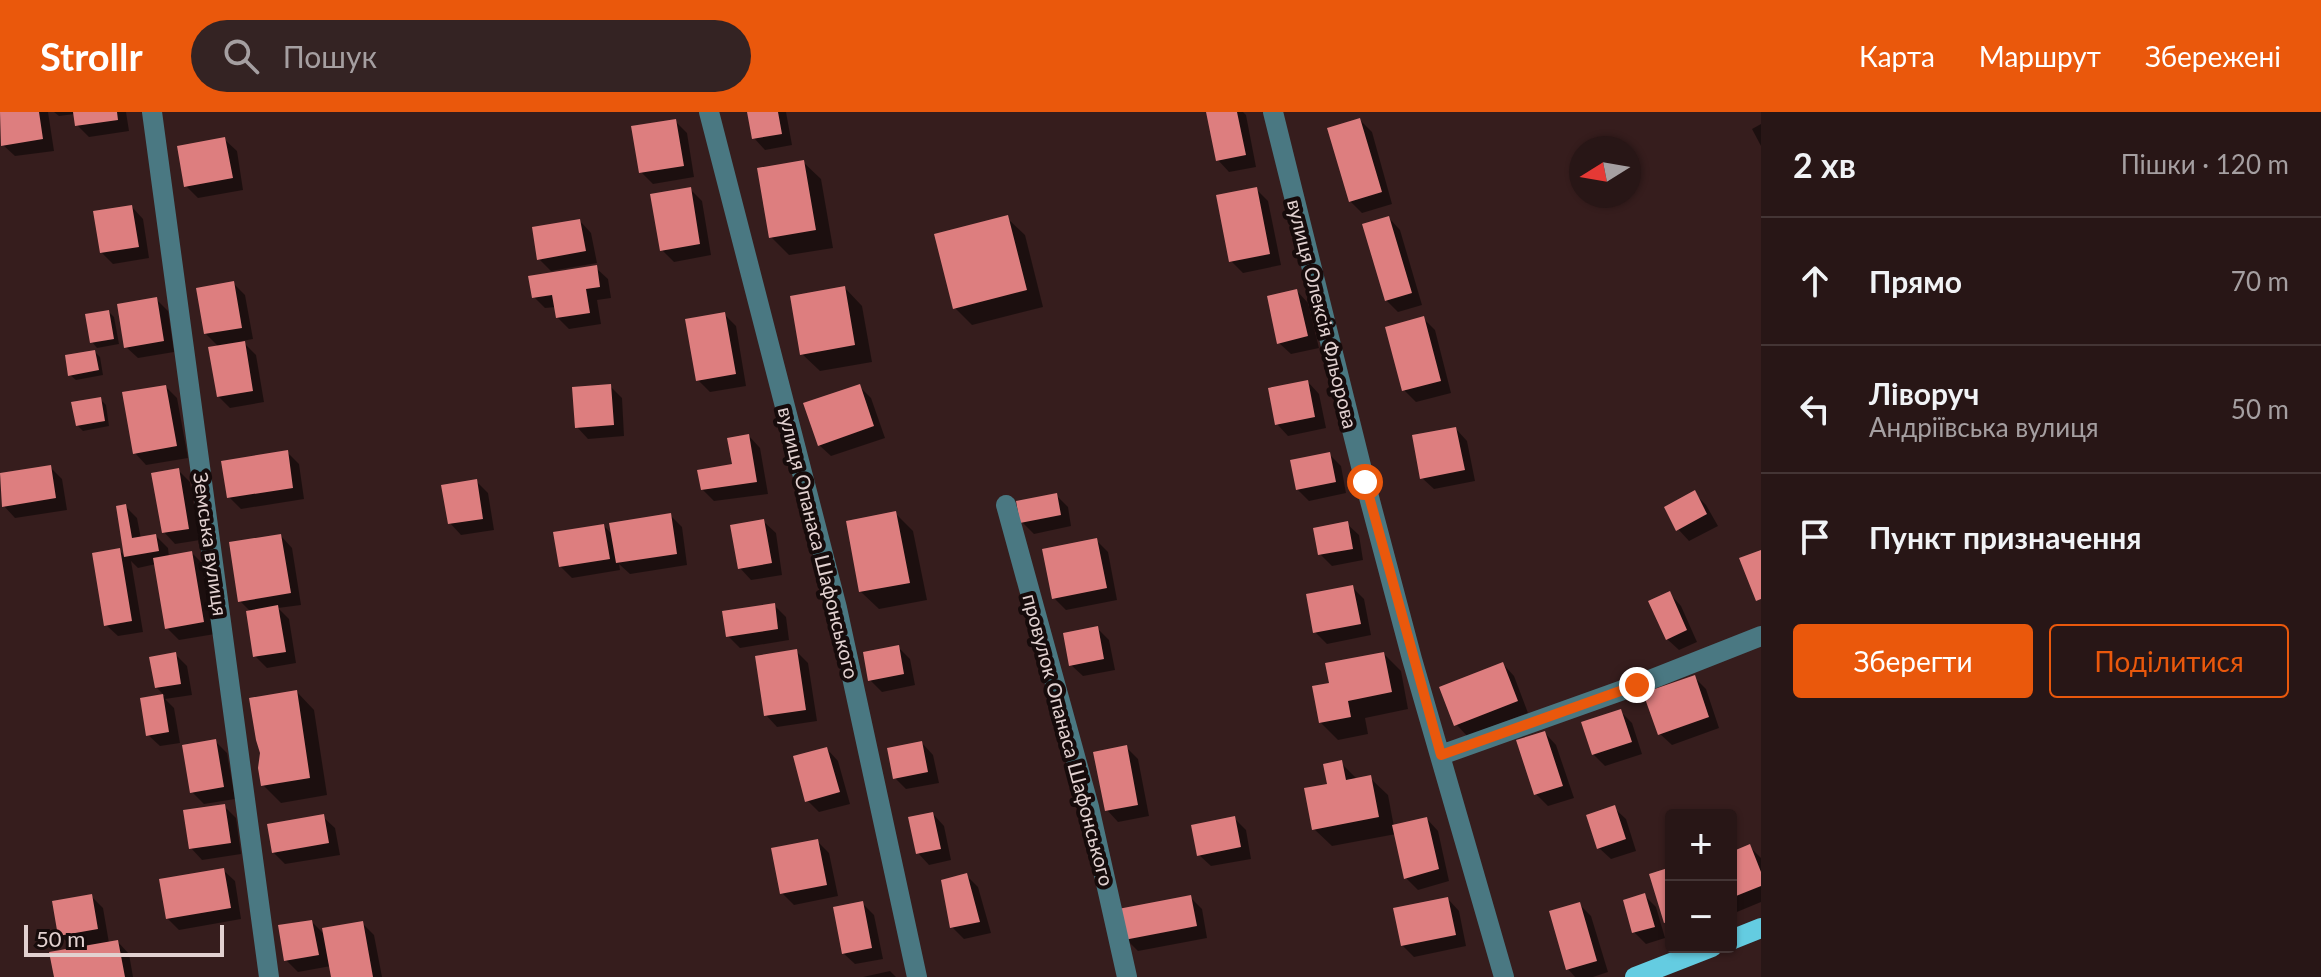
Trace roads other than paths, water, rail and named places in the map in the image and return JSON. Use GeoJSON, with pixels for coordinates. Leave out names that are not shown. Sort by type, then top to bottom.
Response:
{"type":"FeatureCollection","features":[{"type":"Feature","properties":{"kind":"main road"},"geometry":{"type":"LineString","coordinates":[[1737,938],[1761,928]]}},
{"type":"Feature","properties":{"kind":"main road"},"geometry":{"type":"LineString","coordinates":[[1635,977],[1697,953]]}},
{"type":"Feature","properties":{"kind":"street","name":"Земська вулиця"},"geometry":{"type":"LineString","coordinates":[[152,112],[269,977]]}},
{"type":"Feature","properties":{"kind":"street","name":"вулиця Опанаса Шафонського"},"geometry":{"type":"LineString","coordinates":[[709,112],[837,608],[917,977]]}},
{"type":"Feature","properties":{"kind":"street","name":"вулиця Олексія Фльорова"},"geometry":{"type":"LineString","coordinates":[[1273,112],[1365,482],[1504,977]]}},
{"type":"Feature","properties":{"kind":"street","name":"провулок Опанаса Шафонського"},"geometry":{"type":"LineString","coordinates":[[1006,505],[1089,807],[1127,977]]}},
{"type":"Feature","properties":{"kind":"street"},"geometry":{"type":"LineString","coordinates":[[1441,755],[1637,685],[1761,636]]}}]}
